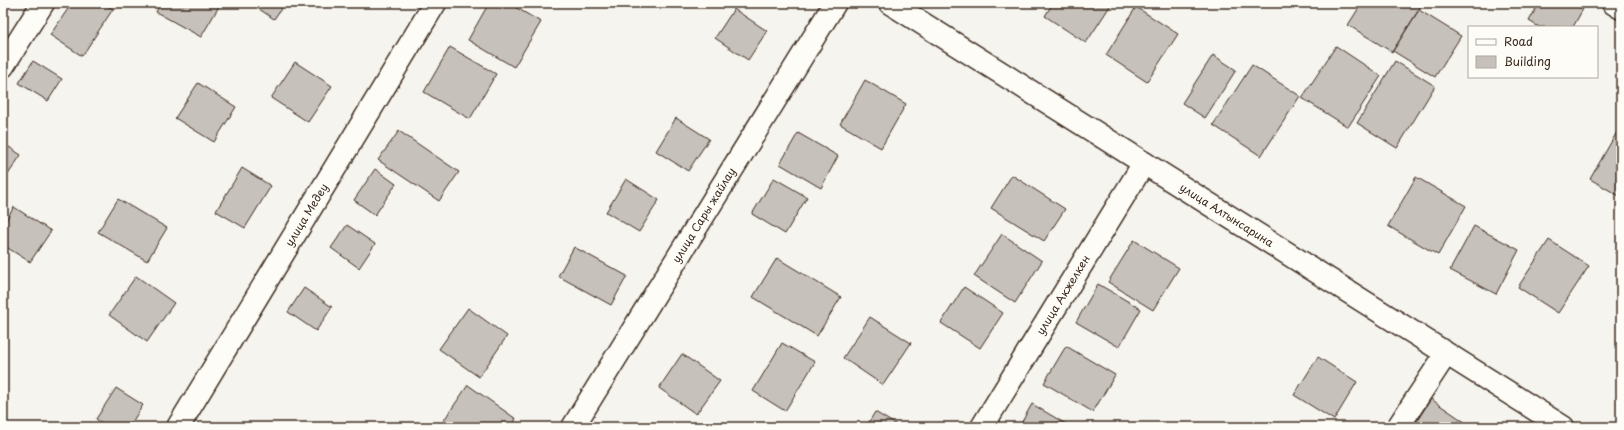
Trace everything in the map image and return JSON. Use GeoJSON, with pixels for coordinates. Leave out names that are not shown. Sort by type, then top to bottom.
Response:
{"type":"FeatureCollection","features":[{"type":"Feature","properties":{"kind":"street"},"geometry":{"type":"LineString","coordinates":[[3,66],[42,3]]}},
{"type":"Feature","properties":{"kind":"street","name":"улица Медеу"},"geometry":{"type":"LineString","coordinates":[[178,427],[435,3]]}},
{"type":"Feature","properties":{"kind":"street","name":"улица Сары жайлау"},"geometry":{"type":"LineString","coordinates":[[573,427],[835,3]]}},
{"type":"Feature","properties":{"kind":"street","name":"улица Алтынсарина"},"geometry":{"type":"LineString","coordinates":[[890,3],[1563,427]]}},
{"type":"Feature","properties":{"kind":"street"},"geometry":{"type":"LineString","coordinates":[[1613,3],[1621,8]]}},
{"type":"Feature","properties":{"kind":"street","name":"улица Акжелкен"},"geometry":{"type":"LineString","coordinates":[[982,427],[1144,163]]}},
{"type":"Feature","properties":{"kind":"street"},"geometry":{"type":"LineString","coordinates":[[1398,427],[1446,354]]}},
{"type":"Feature","properties":{"kind":"building"},"geometry":{"type":"Polygon","coordinates":[[[72,3],[103,3],[113,9],[82,56],[50,35],[72,3]]]}},
{"type":"Feature","properties":{"kind":"building"},"geometry":{"type":"Polygon","coordinates":[[[161,3],[221,3],[201,37],[156,12],[161,3]]]}},
{"type":"Feature","properties":{"kind":"building"},"geometry":{"type":"Polygon","coordinates":[[[250,3],[285,3],[274,19],[250,3]]]}},
{"type":"Feature","properties":{"kind":"building"},"geometry":{"type":"Polygon","coordinates":[[[489,3],[508,3],[541,22],[514,67],[468,40],[489,3]]]}},
{"type":"Feature","properties":{"kind":"building"},"geometry":{"type":"Polygon","coordinates":[[[1053,3],[1112,3],[1086,43],[1045,16],[1053,3]]]}},
{"type":"Feature","properties":{"kind":"building"},"geometry":{"type":"Polygon","coordinates":[[[1362,3],[1423,3],[1392,52],[1348,25],[1362,3]]]}},
{"type":"Feature","properties":{"kind":"building"},"geometry":{"type":"Polygon","coordinates":[[[1539,3],[1572,3],[1583,9],[1574,26],[1537,26],[1529,21],[1539,3]]]}},
{"type":"Feature","properties":{"kind":"building"},"geometry":{"type":"Polygon","coordinates":[[[1136,7],[1178,34],[1147,82],[1106,55],[1136,7]]]}},
{"type":"Feature","properties":{"kind":"building"},"geometry":{"type":"Polygon","coordinates":[[[734,9],[767,31],[748,60],[715,38],[734,9]]]}},
{"type":"Feature","properties":{"kind":"building"},"geometry":{"type":"Polygon","coordinates":[[[1419,10],[1461,36],[1435,77],[1393,51],[1419,10]]]}},
{"type":"Feature","properties":{"kind":"building"},"geometry":{"type":"Polygon","coordinates":[[[1336,46],[1381,76],[1348,127],[1302,98],[1336,46]]]}},
{"type":"Feature","properties":{"kind":"building"},"geometry":{"type":"Polygon","coordinates":[[[450,47],[496,74],[470,119],[424,92],[450,47]]]}},
{"type":"Feature","properties":{"kind":"building"},"geometry":{"type":"Polygon","coordinates":[[[1213,55],[1236,70],[1205,118],[1182,103],[1213,55]]]}},
{"type":"Feature","properties":{"kind":"building"},"geometry":{"type":"Polygon","coordinates":[[[33,61],[62,79],[48,101],[19,83],[33,61]]]}},
{"type":"Feature","properties":{"kind":"building"},"geometry":{"type":"Polygon","coordinates":[[[1395,61],[1435,86],[1397,148],[1357,123],[1395,61]]]}},
{"type":"Feature","properties":{"kind":"building"},"geometry":{"type":"Polygon","coordinates":[[[295,62],[332,86],[308,122],[271,98],[295,62]]]}},
{"type":"Feature","properties":{"kind":"building"},"geometry":{"type":"Polygon","coordinates":[[[1252,65],[1300,96],[1261,156],[1213,125],[1252,65]]]}},
{"type":"Feature","properties":{"kind":"building"},"geometry":{"type":"Polygon","coordinates":[[[865,80],[906,104],[881,148],[840,124],[865,80]]]}},
{"type":"Feature","properties":{"kind":"building"},"geometry":{"type":"Polygon","coordinates":[[[198,83],[236,107],[214,142],[175,118],[198,83]]]}},
{"type":"Feature","properties":{"kind":"building"},"geometry":{"type":"Polygon","coordinates":[[[676,118],[709,139],[688,171],[656,151],[676,118]]]}},
{"type":"Feature","properties":{"kind":"building"},"geometry":{"type":"Polygon","coordinates":[[[1621,125],[1621,197],[1590,179],[1621,125]]]}},
{"type":"Feature","properties":{"kind":"building"},"geometry":{"type":"Polygon","coordinates":[[[399,131],[459,172],[439,201],[378,160],[399,131]]]}},
{"type":"Feature","properties":{"kind":"building"},"geometry":{"type":"Polygon","coordinates":[[[798,133],[838,156],[821,188],[780,164],[798,133]]]}},
{"type":"Feature","properties":{"kind":"building"},"geometry":{"type":"Polygon","coordinates":[[[3,143],[21,155],[3,182],[3,143]]]}},
{"type":"Feature","properties":{"kind":"building"},"geometry":{"type":"Polygon","coordinates":[[[242,168],[271,186],[245,228],[216,211],[242,168]]]}},
{"type":"Feature","properties":{"kind":"building"},"geometry":{"type":"Polygon","coordinates":[[[375,169],[396,184],[375,215],[354,200],[375,169]]]}},
{"type":"Feature","properties":{"kind":"building"},"geometry":{"type":"Polygon","coordinates":[[[1012,175],[1065,209],[1044,241],[991,208],[1012,175]]]}},
{"type":"Feature","properties":{"kind":"building"},"geometry":{"type":"Polygon","coordinates":[[[1416,177],[1466,206],[1438,255],[1388,226],[1416,177]]]}},
{"type":"Feature","properties":{"kind":"building"},"geometry":{"type":"Polygon","coordinates":[[[774,178],[807,197],[785,234],[752,214],[774,178]]]}},
{"type":"Feature","properties":{"kind":"building"},"geometry":{"type":"Polygon","coordinates":[[[626,179],[659,200],[639,232],[606,212],[626,179]]]}},
{"type":"Feature","properties":{"kind":"building"},"geometry":{"type":"Polygon","coordinates":[[[118,199],[167,228],[147,261],[98,232],[118,199]]]}},
{"type":"Feature","properties":{"kind":"building"},"geometry":{"type":"Polygon","coordinates":[[[14,207],[51,231],[30,262],[3,245],[3,225],[14,207]]]}},
{"type":"Feature","properties":{"kind":"building"},"geometry":{"type":"Polygon","coordinates":[[[347,225],[375,244],[359,268],[331,248],[347,225]]]}},
{"type":"Feature","properties":{"kind":"building"},"geometry":{"type":"Polygon","coordinates":[[[1474,226],[1519,250],[1496,294],[1450,270],[1474,226]]]}},
{"type":"Feature","properties":{"kind":"building"},"geometry":{"type":"Polygon","coordinates":[[[1002,234],[1042,261],[1015,303],[974,276],[1002,234]]]}},
{"type":"Feature","properties":{"kind":"building"},"geometry":{"type":"Polygon","coordinates":[[[1134,240],[1179,268],[1153,310],[1108,282],[1134,240]]]}},
{"type":"Feature","properties":{"kind":"building"},"geometry":{"type":"Polygon","coordinates":[[[1549,240],[1589,266],[1558,313],[1518,287],[1549,240]]]}},
{"type":"Feature","properties":{"kind":"building"},"geometry":{"type":"Polygon","coordinates":[[[1621,244],[1621,257],[1615,253],[1621,244]]]}},
{"type":"Feature","properties":{"kind":"building"},"geometry":{"type":"Polygon","coordinates":[[[574,247],[627,276],[611,305],[558,276],[574,247]]]}},
{"type":"Feature","properties":{"kind":"building"},"geometry":{"type":"Polygon","coordinates":[[[777,258],[841,297],[817,336],[753,297],[777,258]]]}},
{"type":"Feature","properties":{"kind":"building"},"geometry":{"type":"Polygon","coordinates":[[[136,276],[174,303],[147,342],[109,315],[136,276]]]}},
{"type":"Feature","properties":{"kind":"building"},"geometry":{"type":"Polygon","coordinates":[[[1098,284],[1141,309],[1119,347],[1076,322],[1098,284]]]}},
{"type":"Feature","properties":{"kind":"building"},"geometry":{"type":"Polygon","coordinates":[[[964,287],[1003,313],[980,348],[941,323],[964,287]]]}},
{"type":"Feature","properties":{"kind":"building"},"geometry":{"type":"Polygon","coordinates":[[[304,288],[332,307],[316,331],[288,312],[304,288]]]}},
{"type":"Feature","properties":{"kind":"building"},"geometry":{"type":"Polygon","coordinates":[[[468,308],[507,336],[479,377],[439,349],[468,308]]]}},
{"type":"Feature","properties":{"kind":"building"},"geometry":{"type":"Polygon","coordinates":[[[870,317],[911,343],[883,385],[843,358],[870,317]]]}},
{"type":"Feature","properties":{"kind":"building"},"geometry":{"type":"Polygon","coordinates":[[[782,343],[815,362],[785,411],[753,391],[782,343]]]}},
{"type":"Feature","properties":{"kind":"building"},"geometry":{"type":"Polygon","coordinates":[[[1066,346],[1115,375],[1093,412],[1044,383],[1066,346]]]}},
{"type":"Feature","properties":{"kind":"building"},"geometry":{"type":"Polygon","coordinates":[[[682,354],[720,381],[696,414],[659,388],[682,354]]]}},
{"type":"Feature","properties":{"kind":"building"},"geometry":{"type":"Polygon","coordinates":[[[1318,357],[1357,382],[1334,420],[1294,395],[1318,357]]]}},
{"type":"Feature","properties":{"kind":"building"},"geometry":{"type":"Polygon","coordinates":[[[468,385],[516,419],[511,427],[447,427],[442,423],[468,385]]]}},
{"type":"Feature","properties":{"kind":"building"},"geometry":{"type":"Polygon","coordinates":[[[116,388],[143,405],[129,427],[108,427],[96,419],[116,388]]]}},
{"type":"Feature","properties":{"kind":"building"},"geometry":{"type":"Polygon","coordinates":[[[1431,399],[1472,427],[1413,427],[1431,399]]]}},
{"type":"Feature","properties":{"kind":"building"},"geometry":{"type":"Polygon","coordinates":[[[1032,404],[1071,427],[1019,427],[1032,404]]]}},
{"type":"Feature","properties":{"kind":"building"},"geometry":{"type":"Polygon","coordinates":[[[875,412],[900,427],[866,427],[875,412]]]}}]}
